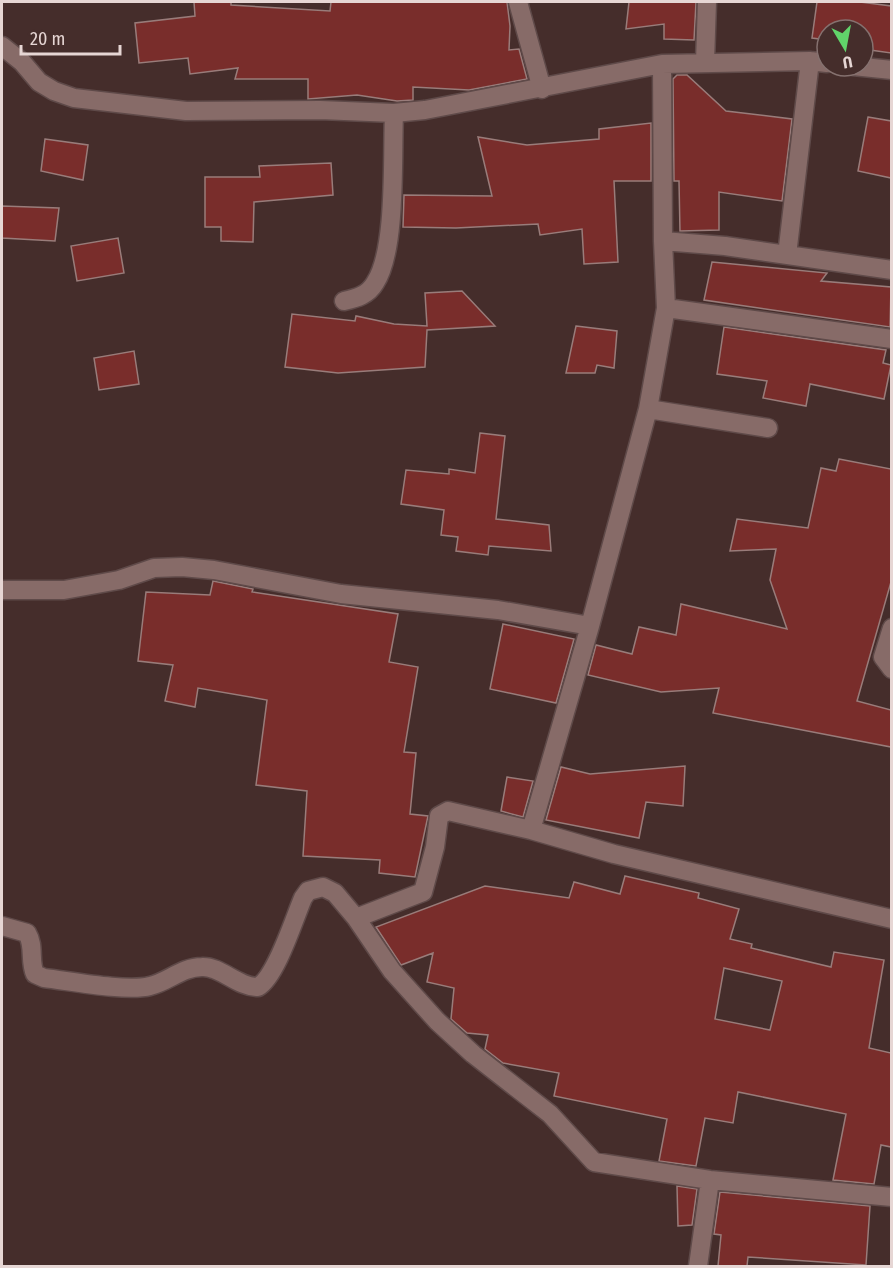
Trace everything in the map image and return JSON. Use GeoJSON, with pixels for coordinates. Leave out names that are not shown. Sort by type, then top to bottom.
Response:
{"type":"FeatureCollection","features":[{"type":"Feature","properties":{"kind":"street"},"geometry":{"type":"LineString","coordinates":[[518,2],[542,89]]}},
{"type":"Feature","properties":{"kind":"street"},"geometry":{"type":"LineString","coordinates":[[705,62],[707,2]]}},
{"type":"Feature","properties":{"kind":"street"},"geometry":{"type":"LineString","coordinates":[[2,46],[22,62],[39,82],[54,91],[74,98],[186,111],[320,110],[394,113],[425,110],[542,89],[569,80],[662,64],[815,62]]}},
{"type":"Feature","properties":{"kind":"street"},"geometry":{"type":"LineString","coordinates":[[531,830],[590,626],[648,409],[666,308],[663,241],[662,64]]}},
{"type":"Feature","properties":{"kind":"street"},"geometry":{"type":"LineString","coordinates":[[875,68],[891,70]]}},
{"type":"Feature","properties":{"kind":"street"},"geometry":{"type":"LineString","coordinates":[[787,255],[815,78]]}},
{"type":"Feature","properties":{"kind":"street"},"geometry":{"type":"LineString","coordinates":[[344,301],[362,297],[375,284],[389,244],[394,113]]}},
{"type":"Feature","properties":{"kind":"street"},"geometry":{"type":"LineString","coordinates":[[663,241],[891,270]]}},
{"type":"Feature","properties":{"kind":"street"},"geometry":{"type":"LineString","coordinates":[[666,308],[891,339]]}},
{"type":"Feature","properties":{"kind":"street"},"geometry":{"type":"LineString","coordinates":[[648,409],[768,428]]}},
{"type":"Feature","properties":{"kind":"street"},"geometry":{"type":"LineString","coordinates":[[2,590],[64,590],[119,580],[154,568],[182,567],[214,570],[341,594],[486,609],[590,626]]}},
{"type":"Feature","properties":{"kind":"street"},"geometry":{"type":"LineString","coordinates":[[891,628],[883,657],[891,669]]}},
{"type":"Feature","properties":{"kind":"street"},"geometry":{"type":"LineString","coordinates":[[356,918],[423,892],[435,847],[439,816],[448,811],[531,830],[614,854],[891,919]]}},
{"type":"Feature","properties":{"kind":"street"},"geometry":{"type":"LineString","coordinates":[[2,926],[27,933],[33,949],[33,968],[39,976],[137,988],[161,982],[190,968],[210,967],[227,977],[258,987],[265,983],[308,891],[323,887],[334,893],[356,918],[392,971],[437,1021],[473,1054],[550,1114],[594,1162],[710,1180],[891,1197]]}},
{"type":"Feature","properties":{"kind":"street"},"geometry":{"type":"LineString","coordinates":[[698,1266],[710,1180]]}},
{"type":"Feature","properties":{"kind":"building"},"geometry":{"type":"Polygon","coordinates":[[[194,2],[231,2],[231,5],[330,11],[331,2],[507,2],[510,26],[509,50],[519,49],[527,79],[469,90],[413,87],[413,100],[397,101],[357,95],[308,99],[308,79],[235,79],[238,68],[190,74],[188,58],[139,63],[135,23],[195,16],[194,2]]]}},
{"type":"Feature","properties":{"kind":"building"},"geometry":{"type":"Polygon","coordinates":[[[629,2],[696,2],[694,40],[664,39],[664,24],[626,29],[629,2]]]}},
{"type":"Feature","properties":{"kind":"building"},"geometry":{"type":"Polygon","coordinates":[[[817,2],[860,2],[891,6],[891,53],[875,51],[875,18],[815,18],[815,38],[812,38],[817,2]]]}},
{"type":"Feature","properties":{"kind":"building"},"geometry":{"type":"Polygon","coordinates":[[[677,75],[687,75],[726,111],[792,119],[782,201],[719,192],[719,230],[680,231],[679,181],[674,181],[673,79],[677,75]]]}},
{"type":"Feature","properties":{"kind":"building"},"geometry":{"type":"Polygon","coordinates":[[[868,117],[891,121],[891,178],[858,171],[868,117]]]}},
{"type":"Feature","properties":{"kind":"building"},"geometry":{"type":"Polygon","coordinates":[[[651,123],[651,181],[614,181],[618,262],[584,264],[582,229],[540,235],[538,224],[456,228],[403,227],[404,195],[492,196],[478,137],[527,145],[599,139],[599,129],[651,123]]]}},
{"type":"Feature","properties":{"kind":"building"},"geometry":{"type":"Polygon","coordinates":[[[45,139],[88,145],[83,180],[41,171],[45,139]]]}},
{"type":"Feature","properties":{"kind":"building"},"geometry":{"type":"Polygon","coordinates":[[[331,163],[333,195],[254,202],[253,242],[221,241],[221,227],[205,227],[205,177],[260,177],[259,166],[331,163]]]}},
{"type":"Feature","properties":{"kind":"building"},"geometry":{"type":"Polygon","coordinates":[[[2,206],[59,208],[55,241],[2,238],[2,206]]]}},
{"type":"Feature","properties":{"kind":"building"},"geometry":{"type":"Polygon","coordinates":[[[118,238],[124,273],[77,281],[71,246],[118,238]]]}},
{"type":"Feature","properties":{"kind":"building"},"geometry":{"type":"Polygon","coordinates":[[[712,262],[827,273],[821,281],[891,287],[890,327],[704,300],[712,262]]]}},
{"type":"Feature","properties":{"kind":"building"},"geometry":{"type":"Polygon","coordinates":[[[462,291],[495,326],[427,330],[425,367],[338,373],[285,367],[292,314],[355,321],[356,316],[394,324],[427,326],[425,293],[462,291]]]}},
{"type":"Feature","properties":{"kind":"building"},"geometry":{"type":"Polygon","coordinates":[[[576,326],[617,331],[614,368],[597,365],[595,373],[566,373],[576,326]]]}},
{"type":"Feature","properties":{"kind":"building"},"geometry":{"type":"Polygon","coordinates":[[[724,327],[886,350],[883,363],[891,365],[884,399],[810,384],[806,406],[763,398],[767,381],[717,374],[724,327]]]}},
{"type":"Feature","properties":{"kind":"building"},"geometry":{"type":"Polygon","coordinates":[[[134,351],[139,384],[99,390],[94,358],[134,351]]]}},
{"type":"Feature","properties":{"kind":"building"},"geometry":{"type":"Polygon","coordinates":[[[480,433],[505,436],[496,519],[549,525],[551,551],[489,546],[488,555],[456,551],[458,537],[441,535],[444,510],[401,504],[406,470],[449,474],[449,469],[475,473],[480,433]]]}},
{"type":"Feature","properties":{"kind":"building"},"geometry":{"type":"Polygon","coordinates":[[[839,459],[891,469],[891,582],[857,701],[891,710],[891,747],[713,713],[719,688],[661,692],[588,675],[596,645],[632,654],[639,627],[676,635],[681,604],[787,629],[770,580],[776,549],[730,551],[737,519],[808,528],[821,468],[836,471],[839,459]]]}},
{"type":"Feature","properties":{"kind":"building"},"geometry":{"type":"Polygon","coordinates":[[[213,581],[253,589],[252,592],[398,614],[389,662],[418,667],[404,752],[416,753],[410,814],[428,816],[415,877],[379,873],[380,860],[303,856],[307,791],[256,785],[267,700],[198,688],[195,707],[165,701],[173,665],[138,661],[146,592],[210,595],[213,581]]]}},
{"type":"Feature","properties":{"kind":"building"},"geometry":{"type":"Polygon","coordinates":[[[503,624],[574,639],[556,703],[490,689],[503,624]]]}},
{"type":"Feature","properties":{"kind":"building"},"geometry":{"type":"Polygon","coordinates":[[[685,766],[683,806],[646,802],[639,838],[546,820],[561,767],[590,774],[685,766]]]}},
{"type":"Feature","properties":{"kind":"building"},"geometry":{"type":"Polygon","coordinates":[[[507,777],[533,781],[523,817],[501,811],[507,777]]]}},
{"type":"Feature","properties":{"kind":"building"},"geometry":{"type":"Polygon","coordinates":[[[625,876],[699,893],[698,898],[739,909],[730,939],[752,944],[751,948],[831,967],[834,952],[884,960],[869,1048],[891,1053],[891,1147],[881,1145],[874,1184],[833,1180],[846,1114],[738,1092],[733,1123],[705,1118],[696,1166],[659,1161],[667,1119],[554,1096],[559,1073],[503,1063],[485,1049],[488,1035],[467,1033],[451,1019],[454,988],[427,982],[433,953],[401,965],[376,927],[485,886],[569,898],[574,882],[620,894],[625,876]],[[724,968],[715,1019],[770,1030],[782,981],[724,968]]]}},
{"type":"Feature","properties":{"kind":"building"},"geometry":{"type":"Polygon","coordinates":[[[677,1186],[697,1189],[692,1225],[678,1226],[677,1186]]]}},
{"type":"Feature","properties":{"kind":"building"},"geometry":{"type":"Polygon","coordinates":[[[720,1192],[870,1206],[866,1265],[748,1257],[747,1266],[718,1266],[721,1235],[714,1234],[720,1192]]]}}]}
